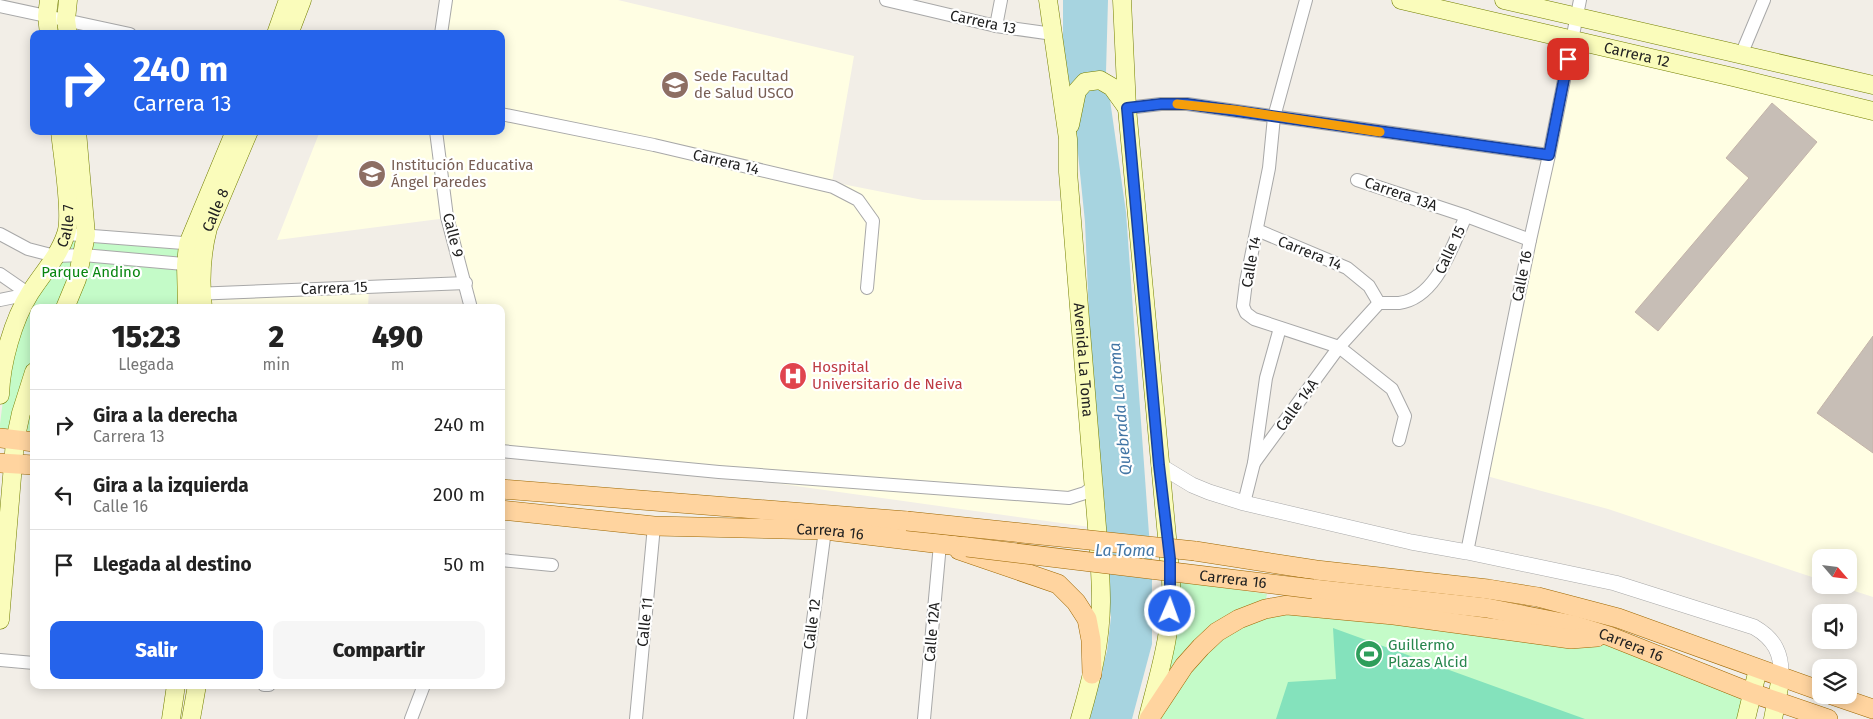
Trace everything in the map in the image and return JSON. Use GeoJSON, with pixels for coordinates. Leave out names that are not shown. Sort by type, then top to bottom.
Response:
{"type":"FeatureCollection","features":[{"type":"Feature","properties":{"kind":"main road"},"geometry":{"type":"LineString","coordinates":[[67,27],[68,0]]}},
{"type":"Feature","properties":{"kind":"main road"},"geometry":{"type":"LineString","coordinates":[[277,30],[288,0]]}},
{"type":"Feature","properties":{"kind":"main road"},"geometry":{"type":"LineString","coordinates":[[291,30],[302,0]]}},
{"type":"Feature","properties":{"kind":"main road","name":"Avenida La Toma"},"geometry":{"type":"LineString","coordinates":[[1048,0],[1068,139],[1068,172],[1095,485],[1101,604],[1092,674],[1080,719]]}},
{"type":"Feature","properties":{"kind":"main road"},"geometry":{"type":"LineString","coordinates":[[1122,0],[1127,108],[1172,597],[1168,639],[1149,719]]}},
{"type":"Feature","properties":{"kind":"main road","name":"Carrera 12"},"geometry":{"type":"LineString","coordinates":[[1401,0],[1873,111]]}},
{"type":"Feature","properties":{"kind":"main road","name":"Carrera 12"},"geometry":{"type":"LineString","coordinates":[[1504,0],[1873,85]]}},
{"type":"Feature","properties":{"kind":"main road"},"geometry":{"type":"LineString","coordinates":[[1068,139],[1077,91],[1085,82],[1100,80],[1112,87],[1127,108]]}},
{"type":"Feature","properties":{"kind":"main road","name":"Calle 7"},"geometry":{"type":"LineString","coordinates":[[0,395],[11,336],[19,311],[67,234],[68,209],[60,135]]}},
{"type":"Feature","properties":{"kind":"main road","name":"Calle 7"},"geometry":{"type":"LineString","coordinates":[[65,304],[77,279],[86,235],[77,135]]}},
{"type":"Feature","properties":{"kind":"main road","name":"Calle 8"},"geometry":{"type":"LineString","coordinates":[[196,244],[234,135]]}},
{"type":"Feature","properties":{"kind":"main road","name":"Calle 8"},"geometry":{"type":"LineString","coordinates":[[196,244],[208,228],[247,135]]}},
{"type":"Feature","properties":{"kind":"main road"},"geometry":{"type":"LineString","coordinates":[[195,301],[193,265],[196,244]]}},
{"type":"Feature","properties":{"kind":"main road"},"geometry":{"type":"LineString","coordinates":[[29,294],[26,304],[30,310]]}},
{"type":"Feature","properties":{"kind":"main road"},"geometry":{"type":"LineString","coordinates":[[0,620],[7,463],[16,440],[21,413],[30,385]]}},
{"type":"Feature","properties":{"kind":"main road"},"geometry":{"type":"LineString","coordinates":[[7,463],[30,465]]}},
{"type":"Feature","properties":{"kind":"main road","name":"Carrera 16"},"geometry":{"type":"LineString","coordinates":[[505,489],[908,521],[1195,551],[1314,579],[1549,620],[1609,636],[1752,693],[1775,710],[1828,719]]}},
{"type":"Feature","properties":{"kind":"main road","name":"Carrera 16"},"geometry":{"type":"LineString","coordinates":[[505,510],[654,526],[825,530],[942,545],[1314,579],[1488,589],[1538,598],[1618,618],[1812,688]]}},
{"type":"Feature","properties":{"kind":"main road"},"geometry":{"type":"LineString","coordinates":[[942,545],[1058,584],[1076,602],[1087,619],[1091,640],[1092,674]]}},
{"type":"Feature","properties":{"kind":"main road"},"geometry":{"type":"LineString","coordinates":[[1149,719],[1184,666],[1200,647],[1217,632],[1239,619],[1264,609],[1287,605],[1394,616],[1571,639],[1609,636]]}},
{"type":"Feature","properties":{"kind":"main road"},"geometry":{"type":"LineString","coordinates":[[1746,719],[1758,669]]}},
{"type":"Feature","properties":{"kind":"main road"},"geometry":{"type":"LineString","coordinates":[[1775,710],[1781,677]]}},
{"type":"Feature","properties":{"kind":"main road"},"geometry":{"type":"LineString","coordinates":[[171,719],[175,689]]}},
{"type":"Feature","properties":{"kind":"main road"},"geometry":{"type":"LineString","coordinates":[[191,719],[196,689]]}},
{"type":"Feature","properties":{"kind":"main road"},"geometry":{"type":"LineString","coordinates":[[1857,704],[1873,709]]}},
{"type":"Feature","properties":{"kind":"street"},"geometry":{"type":"LineString","coordinates":[[442,30],[446,0]]}},
{"type":"Feature","properties":{"kind":"street","name":"Carrera 13"},"geometry":{"type":"LineString","coordinates":[[886,0],[996,26],[1053,34]]}},
{"type":"Feature","properties":{"kind":"street"},"geometry":{"type":"LineString","coordinates":[[996,26],[1001,0]]}},
{"type":"Feature","properties":{"kind":"street","name":"Calle 14"},"geometry":{"type":"LineString","coordinates":[[1306,0],[1274,117],[1269,168],[1243,306],[1246,313],[1254,319],[1339,347],[1392,388],[1405,416],[1398,440]]}},
{"type":"Feature","properties":{"kind":"street","name":"Calle 16"},"geometry":{"type":"LineString","coordinates":[[1468,552],[1580,0]]}},
{"type":"Feature","properties":{"kind":"street"},"geometry":{"type":"LineString","coordinates":[[1741,55],[1764,0]]}},
{"type":"Feature","properties":{"kind":"street"},"geometry":{"type":"LineString","coordinates":[[0,6],[49,17],[67,27],[94,30]]}},
{"type":"Feature","properties":{"kind":"street"},"geometry":{"type":"LineString","coordinates":[[1127,108],[1161,104],[1187,104],[1549,155]]}},
{"type":"Feature","properties":{"kind":"street","name":"Carrera 14"},"geometry":{"type":"LineString","coordinates":[[505,115],[654,145],[834,188],[858,200],[873,221],[867,288]]}},
{"type":"Feature","properties":{"kind":"street","name":"Calle 9"},"geometry":{"type":"LineString","coordinates":[[437,135],[448,218],[470,304]]}},
{"type":"Feature","properties":{"kind":"street","name":"Carrera 13A"},"geometry":{"type":"LineString","coordinates":[[1357,180],[1466,216],[1530,240]]}},
{"type":"Feature","properties":{"kind":"street","name":"Calle 15"},"geometry":{"type":"LineString","coordinates":[[1379,302],[1400,303],[1419,295],[1437,279],[1466,216]]}},
{"type":"Feature","properties":{"kind":"street","name":"Carrera 14"},"geometry":{"type":"LineString","coordinates":[[1256,230],[1348,268],[1369,286],[1379,302]]}},
{"type":"Feature","properties":{"kind":"street"},"geometry":{"type":"LineString","coordinates":[[0,234],[28,249],[55,256],[83,255],[193,265]]}},
{"type":"Feature","properties":{"kind":"street"},"geometry":{"type":"LineString","coordinates":[[67,234],[196,244]]}},
{"type":"Feature","properties":{"kind":"street"},"geometry":{"type":"LineString","coordinates":[[0,274],[29,294]]}},
{"type":"Feature","properties":{"kind":"street","name":"Carrera 15"},"geometry":{"type":"LineString","coordinates":[[195,301],[466,282]]}},
{"type":"Feature","properties":{"kind":"street"},"geometry":{"type":"LineString","coordinates":[[0,300],[29,294]]}},
{"type":"Feature","properties":{"kind":"street"},"geometry":{"type":"LineString","coordinates":[[1339,347],[1379,302]]}},
{"type":"Feature","properties":{"kind":"street"},"geometry":{"type":"LineString","coordinates":[[1244,503],[1254,463],[1266,378],[1280,328]]}},
{"type":"Feature","properties":{"kind":"street","name":"Calle 14A"},"geometry":{"type":"LineString","coordinates":[[1254,463],[1339,347]]}},
{"type":"Feature","properties":{"kind":"street"},"geometry":{"type":"LineString","coordinates":[[505,451],[719,472],[1069,498],[1084,493],[1095,485]]}},
{"type":"Feature","properties":{"kind":"street"},"geometry":{"type":"LineString","coordinates":[[1159,465],[1192,485],[1244,503],[1412,542],[1615,583],[1754,627],[1764,633],[1778,651],[1781,663],[1781,677]]}},
{"type":"Feature","properties":{"kind":"street","name":"Calle 11"},"geometry":{"type":"LineString","coordinates":[[636,719],[654,526]]}},
{"type":"Feature","properties":{"kind":"street","name":"Calle 12"},"geometry":{"type":"LineString","coordinates":[[800,719],[825,530]]}},
{"type":"Feature","properties":{"kind":"street","name":"Calle 12A"},"geometry":{"type":"LineString","coordinates":[[924,719],[942,545]]}},
{"type":"Feature","properties":{"kind":"street"},"geometry":{"type":"LineString","coordinates":[[505,560],[552,565]]}},
{"type":"Feature","properties":{"kind":"street"},"geometry":{"type":"LineString","coordinates":[[0,660],[30,663]]}},
{"type":"Feature","properties":{"kind":"street"},"geometry":{"type":"LineString","coordinates":[[411,719],[422,689]]}},
{"type":"Feature","properties":{"kind":"shaded area","name":"Hospital Universitario de Neiva"},"geometry":{"type":"Polygon","coordinates":[[[446,0],[618,0],[854,56],[832,182],[923,200],[1071,201],[1097,528],[505,446],[505,304],[470,304],[447,218],[277,240],[318,135],[505,135],[505,30],[442,30],[446,0]]]}},
{"type":"Feature","properties":{"kind":"shaded area"},"geometry":{"type":"Polygon","coordinates":[[[1572,40],[1873,114],[1873,597],[1858,592],[1858,549],[1812,549],[1812,577],[1608,509],[1483,475],[1572,40]]]}},
{"type":"Feature","properties":{"kind":"shaded area"},"geometry":{"type":"Polygon","coordinates":[[[369,287],[368,304],[203,304],[202,293],[369,287]]]}},
{"type":"Feature","properties":{"kind":"green space","name":"Parque Andino"},"geometry":{"type":"Polygon","coordinates":[[[67,234],[203,245],[203,304],[30,304],[30,442],[0,438],[0,424],[11,336],[67,234]]]}},
{"type":"Feature","properties":{"kind":"green space"},"geometry":{"type":"Polygon","coordinates":[[[1171,580],[1267,594],[1264,608],[1609,636],[1752,693],[1746,719],[1147,719],[1171,580]]]}},
{"type":"Feature","properties":{"kind":"green space","name":"Guillermo Plazas Alcid"},"geometry":{"type":"Polygon","coordinates":[[[1333,628],[1585,719],[1276,719],[1288,682],[1336,679],[1333,628]]]}},
{"type":"Feature","properties":{"kind":"water","name":"La Toma"},"geometry":{"type":"Polygon","coordinates":[[[1063,0],[1108,0],[1106,72],[1126,212],[1152,556],[1152,644],[1132,719],[1089,719],[1107,651],[1111,617],[1099,552],[1085,222],[1073,105],[1063,47],[1063,0]]]}},
{"type":"Feature","properties":{"kind":"building"},"geometry":{"type":"Polygon","coordinates":[[[1772,103],[1817,142],[1658,331],[1635,312],[1749,178],[1726,158],[1772,103]]]}},
{"type":"Feature","properties":{"kind":"building"},"geometry":{"type":"Polygon","coordinates":[[[1873,336],[1873,453],[1817,413],[1873,336]]]}},
{"type":"Feature","properties":{"kind":"slow traffic"},"geometry":{"type":"LineString","coordinates":[[1177,104],[1235,110],[1380,132]]}},
{"type":"Feature","properties":{"kind":"place","name":"Sede Facultad de Salud USCO"},"geometry":{"type":"Point","coordinates":[675,85]}},
{"type":"Feature","properties":{"kind":"place","name":"Institución Educativa Ángel Paredes"},"geometry":{"type":"Point","coordinates":[372,174]}},
{"type":"Feature","properties":{"kind":"place","name":"Hospital Universitario de Neiva"},"geometry":{"type":"Point","coordinates":[793,376]}},
{"type":"Feature","properties":{"kind":"place","name":"Guillermo Plazas Alcid"},"geometry":{"type":"Point","coordinates":[1369,654]}},
{"type":"Feature","properties":{"kind":"route"},"geometry":{"type":"LineString","coordinates":[[1170,611],[1172,597],[1170,559],[1159,465],[1127,108],[1161,104],[1187,104],[1549,155],[1568,59]]}},
{"type":"Feature","properties":{"kind":"water label","name":"Quebrada La toma"},"geometry":{"type":"Point","coordinates":[1120,409]}}]}
